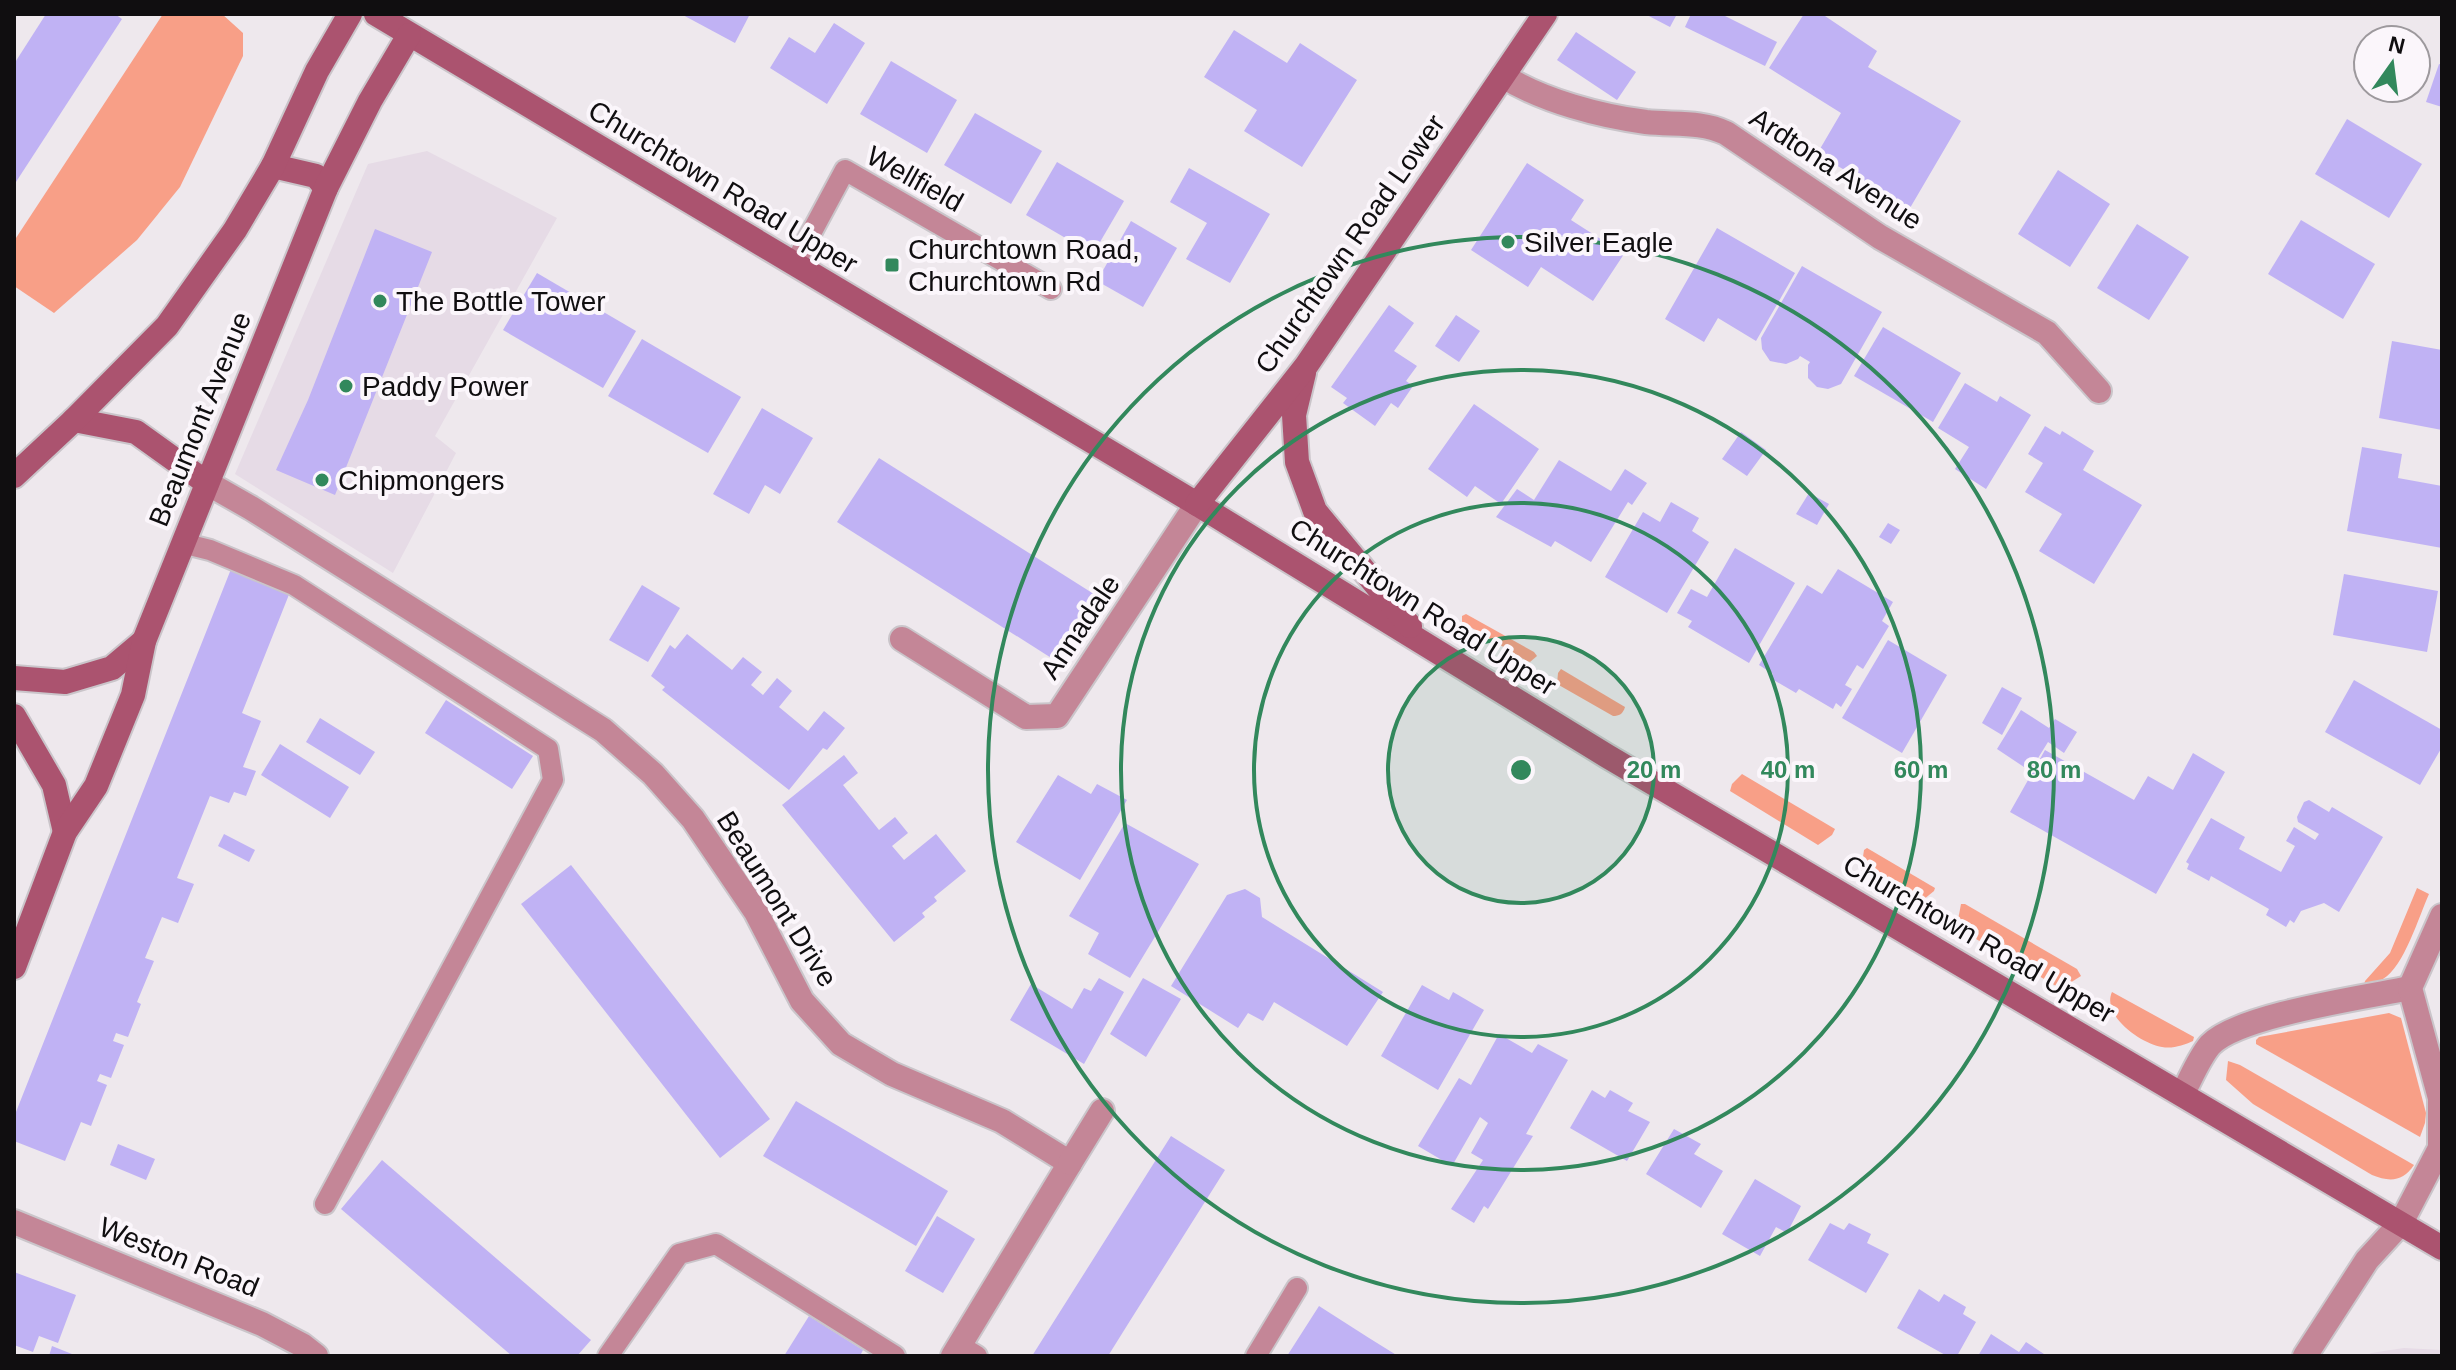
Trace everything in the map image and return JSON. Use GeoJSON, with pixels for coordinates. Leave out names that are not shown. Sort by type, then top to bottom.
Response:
{"type":"FeatureCollection","features":[{"type":"Feature","properties":{"kind":"main road"},"geometry":{"type":"LineString","coordinates":[[14,476],[167,326],[235,230],[273,166],[317,71],[350,14]]}},
{"type":"Feature","properties":{"kind":"main road","name":"Churchtown Road Upper"},"geometry":{"type":"LineString","coordinates":[[376,14],[1197,504],[1619,763],[2442,1248]]}},
{"type":"Feature","properties":{"kind":"main road","name":"Churchtown Road Lower"},"geometry":{"type":"LineString","coordinates":[[1197,504],[1306,366],[1545,14]]}},
{"type":"Feature","properties":{"kind":"main road","name":"Beaumont Avenue"},"geometry":{"type":"LineString","coordinates":[[14,967],[65,832],[96,786],[133,695],[144,641],[326,188],[370,101],[409,35]]}},
{"type":"Feature","properties":{"kind":"main road"},"geometry":{"type":"LineString","coordinates":[[273,166],[316,176],[326,188]]}},
{"type":"Feature","properties":{"kind":"main road"},"geometry":{"type":"LineString","coordinates":[[1306,366],[1294,415],[1297,462],[1315,511],[1421,640]]}},
{"type":"Feature","properties":{"kind":"main road"},"geometry":{"type":"LineString","coordinates":[[74,420],[136,432],[207,483]]}},
{"type":"Feature","properties":{"kind":"main road"},"geometry":{"type":"LineString","coordinates":[[14,678],[65,682],[112,668],[144,641]]}},
{"type":"Feature","properties":{"kind":"main road"},"geometry":{"type":"LineString","coordinates":[[14,716],[54,785],[65,832]]}},
{"type":"Feature","properties":{"kind":"street","name":"Ardtona Avenue"},"geometry":{"type":"LineString","coordinates":[[1503,76],[1524,89],[1580,108],[1646,122],[1703,125],[1726,133],[1880,237],[2047,333],[2099,391]]}},
{"type":"Feature","properties":{"kind":"street","name":"Beaumont Drive"},"geometry":{"type":"LineString","coordinates":[[207,483],[603,730],[653,774],[693,819],[756,912],[802,1001],[841,1044],[892,1074],[1002,1121],[1070,1163]]}},
{"type":"Feature","properties":{"kind":"street","name":"Annadale"},"geometry":{"type":"LineString","coordinates":[[902,639],[1026,717],[1057,716],[1197,504]]}},
{"type":"Feature","properties":{"kind":"street"},"geometry":{"type":"LineString","coordinates":[[2305,1356],[2367,1260],[2401,1223],[2440,1148],[2440,1098],[2410,988],[2442,916]]}},
{"type":"Feature","properties":{"kind":"street"},"geometry":{"type":"LineString","coordinates":[[2183,1093],[2210,1046],[2245,1026],[2275,1016],[2410,988]]}},
{"type":"Feature","properties":{"kind":"street"},"geometry":{"type":"LineString","coordinates":[[963,1352],[1102,1111]]}},
{"type":"Feature","properties":{"kind":"street","name":"Weston Road"},"geometry":{"type":"LineString","coordinates":[[14,1222],[262,1324],[316,1356]]}},
{"type":"Feature","properties":{"kind":"lane","name":"Wellfield"},"geometry":{"type":"LineString","coordinates":[[794,265],[845,170],[1051,289]]}},
{"type":"Feature","properties":{"kind":"lane"},"geometry":{"type":"LineString","coordinates":[[182,543],[210,550],[294,585],[548,749],[553,780],[325,1204]]}},
{"type":"Feature","properties":{"kind":"lane"},"geometry":{"type":"LineString","coordinates":[[608,1356],[679,1254],[716,1244],[895,1356]]}},
{"type":"Feature","properties":{"kind":"lane"},"geometry":{"type":"LineString","coordinates":[[1256,1356],[1297,1288]]}},
{"type":"Feature","properties":{"kind":"shaded area"},"geometry":{"type":"Polygon","coordinates":[[[163,14],[222,14],[243,33],[243,56],[180,187],[137,240],[54,313],[14,286],[14,241],[163,14]]]}},
{"type":"Feature","properties":{"kind":"shaded area"},"geometry":{"type":"Polygon","coordinates":[[[427,151],[557,218],[435,436],[456,453],[393,573],[235,474],[368,164],[427,151]]]}},
{"type":"Feature","properties":{"kind":"shaded area"},"geometry":{"type":"Polygon","coordinates":[[[1466,614],[1537,656],[1527,661],[1462,622],[1462,616],[1466,614]]]}},
{"type":"Feature","properties":{"kind":"shaded area"},"geometry":{"type":"Polygon","coordinates":[[[1561,669],[1625,707],[1623,711],[1613,716],[1557,684],[1561,669]]]}},
{"type":"Feature","properties":{"kind":"shaded area"},"geometry":{"type":"Polygon","coordinates":[[[1742,774],[1835,829],[1832,835],[1818,845],[1730,791],[1732,784],[1742,774]]]}},
{"type":"Feature","properties":{"kind":"shaded area"},"geometry":{"type":"Polygon","coordinates":[[[1867,848],[1935,888],[1934,891],[1918,904],[1861,870],[1867,848]]]}},
{"type":"Feature","properties":{"kind":"shaded area"},"geometry":{"type":"Polygon","coordinates":[[[2417,888],[2429,894],[2398,964],[2383,979],[2364,985],[2390,953],[2417,888]]]}},
{"type":"Feature","properties":{"kind":"shaded area"},"geometry":{"type":"Polygon","coordinates":[[[1961,904],[2077,969],[2081,976],[2065,986],[2056,986],[1959,929],[1961,904]]]}},
{"type":"Feature","properties":{"kind":"shaded area"},"geometry":{"type":"Polygon","coordinates":[[[2112,992],[2194,1037],[2193,1041],[2166,1047],[2134,1035],[2112,1010],[2112,992]]]}},
{"type":"Feature","properties":{"kind":"shaded area"},"geometry":{"type":"Polygon","coordinates":[[[2389,1013],[2401,1018],[2426,1113],[2420,1137],[2256,1044],[2259,1037],[2389,1013]]]}},
{"type":"Feature","properties":{"kind":"shaded area"},"geometry":{"type":"Polygon","coordinates":[[[2228,1061],[2414,1165],[2405,1175],[2395,1179],[2372,1175],[2253,1104],[2226,1080],[2228,1061]]]}},
{"type":"Feature","properties":{"kind":"shaded area"},"geometry":{"type":"Polygon","coordinates":[[[2404,1348],[2442,1350],[2442,1356],[2367,1356],[2404,1348]]]}},
{"type":"Feature","properties":{"kind":"building"},"geometry":{"type":"Polygon","coordinates":[[[46,14],[115,14],[122,19],[14,185],[14,64],[46,14]]]}},
{"type":"Feature","properties":{"kind":"building"},"geometry":{"type":"Polygon","coordinates":[[[681,14],[750,14],[735,43],[681,14]]]}},
{"type":"Feature","properties":{"kind":"building"},"geometry":{"type":"Polygon","coordinates":[[[1645,14],[1677,14],[1670,27],[1645,14]]]}},
{"type":"Feature","properties":{"kind":"building"},"geometry":{"type":"Polygon","coordinates":[[[1691,14],[1721,14],[1777,42],[1765,66],[1685,27],[1691,14]]]}},
{"type":"Feature","properties":{"kind":"building"},"geometry":{"type":"Polygon","coordinates":[[[1804,14],[1822,14],[1877,51],[1868,67],[1961,121],[1910,208],[1817,154],[1841,113],[1769,68],[1804,14]]]}},
{"type":"Feature","properties":{"kind":"building"},"geometry":{"type":"Polygon","coordinates":[[[834,23],[865,43],[827,104],[770,68],[789,37],[815,53],[834,23]]]}},
{"type":"Feature","properties":{"kind":"building"},"geometry":{"type":"Polygon","coordinates":[[[1234,30],[1287,63],[1300,43],[1357,80],[1302,167],[1244,131],[1257,110],[1204,77],[1234,30]]]}},
{"type":"Feature","properties":{"kind":"building"},"geometry":{"type":"Polygon","coordinates":[[[1576,32],[1636,72],[1617,100],[1557,60],[1576,32]]]}},
{"type":"Feature","properties":{"kind":"building"},"geometry":{"type":"Polygon","coordinates":[[[891,61],[957,100],[927,153],[860,114],[891,61]]]}},
{"type":"Feature","properties":{"kind":"building"},"geometry":{"type":"Polygon","coordinates":[[[2439,64],[2442,65],[2442,107],[2432,104],[2432,84],[2439,64]]]}},
{"type":"Feature","properties":{"kind":"building"},"geometry":{"type":"Polygon","coordinates":[[[975,113],[1042,151],[1011,204],[944,165],[975,113]]]}},
{"type":"Feature","properties":{"kind":"building"},"geometry":{"type":"Polygon","coordinates":[[[2347,119],[2422,164],[2389,218],[2315,174],[2347,119]]]}},
{"type":"Feature","properties":{"kind":"building"},"geometry":{"type":"Polygon","coordinates":[[[1057,162],[1124,201],[1093,254],[1026,215],[1057,162]]]}},
{"type":"Feature","properties":{"kind":"building"},"geometry":{"type":"Polygon","coordinates":[[[1527,163],[1584,200],[1571,220],[1624,254],[1593,301],[1541,267],[1528,287],[1471,250],[1527,163]]]}},
{"type":"Feature","properties":{"kind":"building"},"geometry":{"type":"Polygon","coordinates":[[[1189,168],[1270,214],[1230,283],[1186,259],[1207,223],[1170,202],[1189,168]]]}},
{"type":"Feature","properties":{"kind":"building"},"geometry":{"type":"Polygon","coordinates":[[[2058,170],[2110,204],[2070,267],[2018,234],[2058,170]]]}},
{"type":"Feature","properties":{"kind":"building"},"geometry":{"type":"Polygon","coordinates":[[[2301,220],[2375,264],[2343,319],[2268,274],[2301,220]]]}},
{"type":"Feature","properties":{"kind":"building"},"geometry":{"type":"Polygon","coordinates":[[[1131,221],[1177,248],[1143,307],[1097,281],[1131,221]]]}},
{"type":"Feature","properties":{"kind":"building"},"geometry":{"type":"Polygon","coordinates":[[[2137,224],[2189,257],[2149,320],[2097,288],[2137,224]]]}},
{"type":"Feature","properties":{"kind":"building"},"geometry":{"type":"Polygon","coordinates":[[[1717,228],[1795,273],[1756,341],[1718,318],[1704,342],[1665,319],[1717,228]]]}},
{"type":"Feature","properties":{"kind":"building"},"geometry":{"type":"Polygon","coordinates":[[[375,229],[432,252],[335,495],[276,470],[308,400],[375,229]]]}},
{"type":"Feature","properties":{"kind":"building"},"geometry":{"type":"Polygon","coordinates":[[[1802,266],[1882,312],[1841,384],[1828,389],[1817,387],[1808,378],[1810,362],[1800,356],[1786,364],[1770,361],[1762,349],[1761,338],[1802,266]]]}},
{"type":"Feature","properties":{"kind":"building"},"geometry":{"type":"Polygon","coordinates":[[[537,273],[636,331],[603,388],[503,330],[537,273]]]}},
{"type":"Feature","properties":{"kind":"building"},"geometry":{"type":"Polygon","coordinates":[[[1389,305],[1414,323],[1394,351],[1417,366],[1406,381],[1413,386],[1398,408],[1391,403],[1375,426],[1343,403],[1347,398],[1331,387],[1389,305]]]}},
{"type":"Feature","properties":{"kind":"building"},"geometry":{"type":"Polygon","coordinates":[[[1456,315],[1480,331],[1459,362],[1435,346],[1456,315]]]}},
{"type":"Feature","properties":{"kind":"building"},"geometry":{"type":"Polygon","coordinates":[[[1883,327],[1961,373],[1933,422],[1854,376],[1883,327]]]}},
{"type":"Feature","properties":{"kind":"building"},"geometry":{"type":"Polygon","coordinates":[[[642,339],[741,397],[708,453],[608,396],[642,339]]]}},
{"type":"Feature","properties":{"kind":"building"},"geometry":{"type":"Polygon","coordinates":[[[2392,341],[2442,350],[2442,430],[2379,418],[2392,341]]]}},
{"type":"Feature","properties":{"kind":"building"},"geometry":{"type":"Polygon","coordinates":[[[1965,383],[1997,402],[2000,396],[2031,415],[1986,489],[1955,469],[1969,447],[1938,428],[1965,383]]]}},
{"type":"Feature","properties":{"kind":"building"},"geometry":{"type":"Polygon","coordinates":[[[1474,404],[1539,449],[1501,504],[1475,486],[1467,497],[1428,469],[1474,404]]]}},
{"type":"Feature","properties":{"kind":"building"},"geometry":{"type":"Polygon","coordinates":[[[762,408],[813,438],[780,494],[765,485],[749,514],[713,494],[762,408]]]}},
{"type":"Feature","properties":{"kind":"building"},"geometry":{"type":"Polygon","coordinates":[[[2045,426],[2060,435],[2062,431],[2094,451],[2083,470],[2142,505],[2094,584],[2039,551],[2062,514],[2025,492],[2043,463],[2028,454],[2045,426]]]}},
{"type":"Feature","properties":{"kind":"building"},"geometry":{"type":"Polygon","coordinates":[[[1741,432],[1766,450],[1747,476],[1722,459],[1741,432]]]}},
{"type":"Feature","properties":{"kind":"building"},"geometry":{"type":"Polygon","coordinates":[[[2362,447],[2402,454],[2398,478],[2442,486],[2442,548],[2347,531],[2362,447]]]}},
{"type":"Feature","properties":{"kind":"building"},"geometry":{"type":"Polygon","coordinates":[[[879,458],[1097,596],[1056,661],[837,522],[879,458]]]}},
{"type":"Feature","properties":{"kind":"building"},"geometry":{"type":"Polygon","coordinates":[[[1559,460],[1611,491],[1625,469],[1647,483],[1632,505],[1628,502],[1591,562],[1555,541],[1551,547],[1496,517],[1517,489],[1534,500],[1559,460]]]}},
{"type":"Feature","properties":{"kind":"building"},"geometry":{"type":"Polygon","coordinates":[[[1809,493],[1829,504],[1817,525],[1796,514],[1809,493]]]}},
{"type":"Feature","properties":{"kind":"building"},"geometry":{"type":"Polygon","coordinates":[[[1671,502],[1699,518],[1692,531],[1709,542],[1667,613],[1605,577],[1643,512],[1660,522],[1671,502]]]}},
{"type":"Feature","properties":{"kind":"building"},"geometry":{"type":"Polygon","coordinates":[[[1888,523],[1900,530],[1891,544],[1879,537],[1888,523]]]}},
{"type":"Feature","properties":{"kind":"building"},"geometry":{"type":"Polygon","coordinates":[[[1735,548],[1795,583],[1749,663],[1688,627],[1692,621],[1677,613],[1691,589],[1707,597],[1735,548]]]}},
{"type":"Feature","properties":{"kind":"building"},"geometry":{"type":"Polygon","coordinates":[[[233,564],[292,587],[242,713],[261,721],[243,767],[256,771],[246,796],[234,792],[229,803],[210,796],[177,878],[194,884],[178,923],[162,917],[145,958],[154,961],[137,1002],[141,1004],[128,1037],[116,1033],[113,1041],[124,1045],[111,1078],[100,1074],[97,1081],[107,1085],[91,1126],[81,1122],[65,1161],[14,1141],[14,1117],[233,564]]]}},
{"type":"Feature","properties":{"kind":"building"},"geometry":{"type":"Polygon","coordinates":[[[1838,569],[1893,602],[1882,621],[1889,626],[1863,669],[1857,665],[1845,685],[1852,689],[1841,707],[1836,703],[1833,709],[1799,689],[1796,693],[1770,678],[1773,674],[1759,665],[1807,585],[1822,594],[1838,569]]]}},
{"type":"Feature","properties":{"kind":"building"},"geometry":{"type":"Polygon","coordinates":[[[2344,574],[2438,591],[2427,652],[2333,635],[2344,574]]]}},
{"type":"Feature","properties":{"kind":"building"},"geometry":{"type":"Polygon","coordinates":[[[642,585],[680,608],[648,662],[609,640],[642,585]]]}},
{"type":"Feature","properties":{"kind":"building"},"geometry":{"type":"Polygon","coordinates":[[[687,634],[732,670],[743,657],[762,672],[751,685],[763,695],[777,678],[792,691],[779,707],[808,731],[824,711],[845,728],[827,750],[823,748],[789,790],[662,690],[665,687],[651,676],[670,645],[675,649],[687,634]]]}},
{"type":"Feature","properties":{"kind":"building"},"geometry":{"type":"Polygon","coordinates":[[[1888,640],[1947,675],[1902,753],[1842,718],[1888,640]]]}},
{"type":"Feature","properties":{"kind":"building"},"geometry":{"type":"Polygon","coordinates":[[[2354,680],[2442,730],[2442,747],[2420,785],[2325,732],[2354,680]]]}},
{"type":"Feature","properties":{"kind":"building"},"geometry":{"type":"Polygon","coordinates":[[[2002,687],[2022,698],[2002,735],[1982,723],[2002,687]]]}},
{"type":"Feature","properties":{"kind":"building"},"geometry":{"type":"Polygon","coordinates":[[[446,700],[533,756],[512,789],[425,733],[446,700]]]}},
{"type":"Feature","properties":{"kind":"building"},"geometry":{"type":"Polygon","coordinates":[[[2021,710],[2049,728],[2055,719],[2077,732],[2064,753],[2048,742],[2030,771],[1997,749],[2021,710]]]}},
{"type":"Feature","properties":{"kind":"building"},"geometry":{"type":"Polygon","coordinates":[[[320,718],[375,752],[360,775],[306,742],[320,718]]]}},
{"type":"Feature","properties":{"kind":"building"},"geometry":{"type":"Polygon","coordinates":[[[280,744],[349,787],[330,818],[261,775],[280,744]]]}},
{"type":"Feature","properties":{"kind":"building"},"geometry":{"type":"Polygon","coordinates":[[[2045,750],[2134,800],[2148,776],[2173,790],[2193,753],[2225,772],[2156,894],[2010,812],[2045,750]]]}},
{"type":"Feature","properties":{"kind":"building"},"geometry":{"type":"Polygon","coordinates":[[[844,755],[858,773],[843,785],[879,830],[895,817],[908,833],[892,846],[904,860],[936,834],[966,871],[934,897],[937,901],[922,913],[925,917],[894,942],[782,805],[844,755]]]}},
{"type":"Feature","properties":{"kind":"building"},"geometry":{"type":"Polygon","coordinates":[[[1058,775],[1091,794],[1097,784],[1127,800],[1080,880],[1016,842],[1058,775]]]}},
{"type":"Feature","properties":{"kind":"building"},"geometry":{"type":"Polygon","coordinates":[[[2309,800],[2329,812],[2332,807],[2383,837],[2339,912],[2324,903],[2301,911],[2294,923],[2290,920],[2286,927],[2266,915],[2269,909],[2211,876],[2209,881],[2187,869],[2189,864],[2186,862],[2211,818],[2245,837],[2239,849],[2281,872],[2295,846],[2286,841],[2294,827],[2315,840],[2319,834],[2298,822],[2304,802],[2309,800]]]}},
{"type":"Feature","properties":{"kind":"building"},"geometry":{"type":"Polygon","coordinates":[[[1125,823],[1199,864],[1130,978],[1088,954],[1099,933],[1069,916],[1125,823]]]}},
{"type":"Feature","properties":{"kind":"building"},"geometry":{"type":"Polygon","coordinates":[[[224,834],[255,850],[249,862],[218,846],[224,834]]]}},
{"type":"Feature","properties":{"kind":"building"},"geometry":{"type":"Polygon","coordinates":[[[571,865],[770,1119],[720,1158],[521,904],[571,865]]]}},
{"type":"Feature","properties":{"kind":"building"},"geometry":{"type":"Polygon","coordinates":[[[1245,889],[1260,898],[1262,917],[1383,992],[1347,1046],[1274,1002],[1263,1021],[1248,1013],[1238,1028],[1171,986],[1227,895],[1245,889]]]}},
{"type":"Feature","properties":{"kind":"building"},"geometry":{"type":"Polygon","coordinates":[[[1099,978],[1124,992],[1084,1064],[1010,1020],[1031,984],[1072,1009],[1084,988],[1091,991],[1099,978]]]}},
{"type":"Feature","properties":{"kind":"building"},"geometry":{"type":"Polygon","coordinates":[[[1143,978],[1181,999],[1146,1057],[1110,1034],[1143,978]]]}},
{"type":"Feature","properties":{"kind":"building"},"geometry":{"type":"Polygon","coordinates":[[[1422,985],[1449,1000],[1453,992],[1484,1010],[1438,1090],[1381,1056],[1422,985]]]}},
{"type":"Feature","properties":{"kind":"building"},"geometry":{"type":"Polygon","coordinates":[[[1499,1034],[1532,1053],[1538,1044],[1568,1060],[1526,1134],[1533,1136],[1488,1209],[1484,1206],[1474,1223],[1451,1209],[1483,1160],[1471,1153],[1488,1123],[1480,1117],[1452,1166],[1418,1146],[1459,1078],[1471,1085],[1499,1034]]]}},
{"type":"Feature","properties":{"kind":"building"},"geometry":{"type":"Polygon","coordinates":[[[1592,1090],[1605,1098],[1610,1090],[1633,1103],[1628,1111],[1650,1122],[1627,1161],[1570,1128],[1592,1090]]]}},
{"type":"Feature","properties":{"kind":"building"},"geometry":{"type":"Polygon","coordinates":[[[796,1101],[948,1191],[916,1246],[763,1156],[796,1101]]]}},
{"type":"Feature","properties":{"kind":"building"},"geometry":{"type":"Polygon","coordinates":[[[1674,1129],[1701,1144],[1694,1154],[1723,1171],[1701,1208],[1646,1174],[1674,1129]]]}},
{"type":"Feature","properties":{"kind":"building"},"geometry":{"type":"Polygon","coordinates":[[[1171,1136],[1225,1170],[1108,1356],[1032,1356],[1171,1136]]]}},
{"type":"Feature","properties":{"kind":"building"},"geometry":{"type":"Polygon","coordinates":[[[118,1144],[155,1159],[146,1180],[110,1165],[118,1144]]]}},
{"type":"Feature","properties":{"kind":"building"},"geometry":{"type":"Polygon","coordinates":[[[382,1160],[591,1340],[577,1356],[512,1356],[341,1209],[382,1160]]]}},
{"type":"Feature","properties":{"kind":"building"},"geometry":{"type":"Polygon","coordinates":[[[1755,1179],[1801,1206],[1787,1233],[1776,1227],[1760,1256],[1722,1234],[1755,1179]]]}},
{"type":"Feature","properties":{"kind":"building"},"geometry":{"type":"Polygon","coordinates":[[[937,1216],[975,1239],[943,1293],[905,1271],[937,1216]]]}},
{"type":"Feature","properties":{"kind":"building"},"geometry":{"type":"Polygon","coordinates":[[[1830,1223],[1844,1230],[1849,1223],[1871,1234],[1867,1243],[1889,1254],[1866,1293],[1808,1260],[1830,1223]]]}},
{"type":"Feature","properties":{"kind":"building"},"geometry":{"type":"Polygon","coordinates":[[[14,1272],[76,1295],[58,1343],[39,1336],[33,1352],[14,1345],[14,1272]]]}},
{"type":"Feature","properties":{"kind":"building"},"geometry":{"type":"Polygon","coordinates":[[[1919,1289],[1939,1302],[1944,1294],[1966,1307],[1963,1314],[1976,1322],[1957,1356],[1947,1356],[1897,1328],[1919,1289]]]}},
{"type":"Feature","properties":{"kind":"building"},"geometry":{"type":"Polygon","coordinates":[[[1319,1306],[1369,1338],[1398,1356],[1287,1356],[1319,1306]]]}},
{"type":"Feature","properties":{"kind":"building"},"geometry":{"type":"Polygon","coordinates":[[[809,1316],[863,1350],[860,1356],[784,1356],[809,1316]]]}},
{"type":"Feature","properties":{"kind":"building"},"geometry":{"type":"Polygon","coordinates":[[[1991,1334],[2019,1352],[2026,1342],[2047,1356],[1978,1356],[1991,1334]]]}},
{"type":"Feature","properties":{"kind":"building"},"geometry":{"type":"Polygon","coordinates":[[[52,1346],[77,1356],[49,1356],[52,1346]]]}},
{"type":"Feature","properties":{"kind":"place","name":"Silver Eagle"},"geometry":{"type":"Point","coordinates":[1508,242]}},
{"type":"Feature","properties":{"kind":"place","name":"Churchtown Road, Churchtown Rd"},"geometry":{"type":"Point","coordinates":[892,265]}},
{"type":"Feature","properties":{"kind":"place","name":"The Bottle Tower"},"geometry":{"type":"Point","coordinates":[380,301]}},
{"type":"Feature","properties":{"kind":"place","name":"Paddy Power"},"geometry":{"type":"Point","coordinates":[346,386]}},
{"type":"Feature","properties":{"kind":"place","name":"Chipmongers"},"geometry":{"type":"Point","coordinates":[322,480]}}]}
